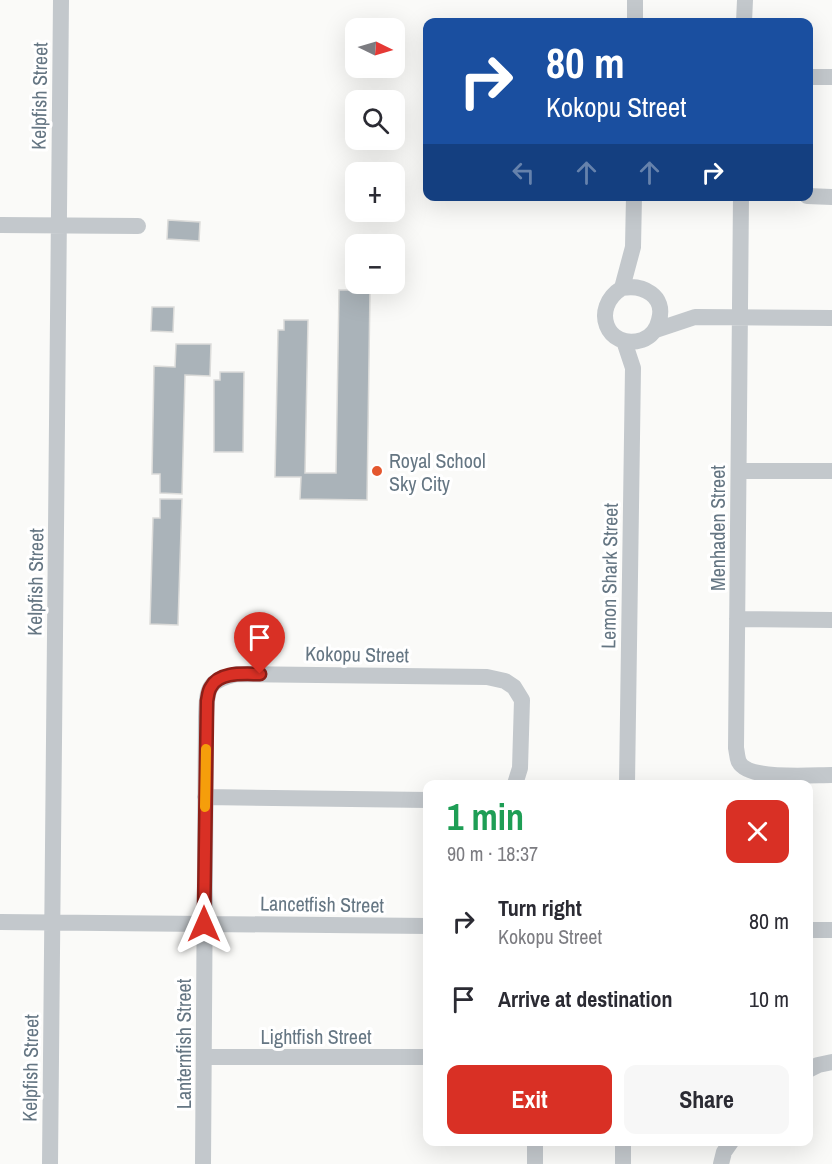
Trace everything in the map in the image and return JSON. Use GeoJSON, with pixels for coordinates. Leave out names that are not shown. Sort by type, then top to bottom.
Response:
{"type":"FeatureCollection","features":[{"type":"Feature","properties":{"kind":"street","name":"Kelpfish Street"},"geometry":{"type":"LineString","coordinates":[[50,1164],[61,0]]}},
{"type":"Feature","properties":{"kind":"street"},"geometry":{"type":"LineString","coordinates":[[635,0],[635,18]]}},
{"type":"Feature","properties":{"kind":"street"},"geometry":{"type":"LineString","coordinates":[[744,18],[745,0]]}},
{"type":"Feature","properties":{"kind":"street"},"geometry":{"type":"LineString","coordinates":[[813,77],[832,77]]}},
{"type":"Feature","properties":{"kind":"street"},"geometry":{"type":"LineString","coordinates":[[813,196],[832,197]]}},
{"type":"Feature","properties":{"kind":"street","name":"Lemon Shark Street"},"geometry":{"type":"LineString","coordinates":[[627,780],[633,368],[624,341],[615,337],[608,329],[605,310],[614,293],[622,288],[633,247],[634,201]]}},
{"type":"Feature","properties":{"kind":"street","name":"Menhaden Street"},"geometry":{"type":"LineString","coordinates":[[741,201],[736,748],[739,762],[747,770],[767,775],[832,775]]}},
{"type":"Feature","properties":{"kind":"street"},"geometry":{"type":"LineString","coordinates":[[0,225],[138,226]]}},
{"type":"Feature","properties":{"kind":"street","name":"Lemon Shark Street"},"geometry":{"type":"LineString","coordinates":[[633,247],[644,288],[653,295],[659,306],[660,318],[633,368]]}},
{"type":"Feature","properties":{"kind":"street"},"geometry":{"type":"LineString","coordinates":[[622,288],[632,286],[644,288]]}},
{"type":"Feature","properties":{"kind":"street"},"geometry":{"type":"LineString","coordinates":[[659,306],[695,317],[832,318]]}},
{"type":"Feature","properties":{"kind":"street"},"geometry":{"type":"LineString","coordinates":[[624,341],[634,343],[695,317]]}},
{"type":"Feature","properties":{"kind":"street"},"geometry":{"type":"LineString","coordinates":[[739,471],[832,471]]}},
{"type":"Feature","properties":{"kind":"street"},"geometry":{"type":"LineString","coordinates":[[737,619],[832,620]]}},
{"type":"Feature","properties":{"kind":"street","name":"Kokopu Street"},"geometry":{"type":"LineString","coordinates":[[204,924],[207,701],[211,686],[220,678],[237,674],[487,677],[506,681],[514,687],[522,700],[520,768],[516,780]]}},
{"type":"Feature","properties":{"kind":"street"},"geometry":{"type":"LineString","coordinates":[[206,797],[423,800]]}},
{"type":"Feature","properties":{"kind":"street","name":"Lancetfish Street"},"geometry":{"type":"LineString","coordinates":[[0,922],[423,926]]}},
{"type":"Feature","properties":{"kind":"street","name":"Lanternfish Street"},"geometry":{"type":"LineString","coordinates":[[203,1164],[204,924]]}},
{"type":"Feature","properties":{"kind":"street"},"geometry":{"type":"LineString","coordinates":[[813,930],[832,930]]}},
{"type":"Feature","properties":{"kind":"street","name":"Lightfish Street"},"geometry":{"type":"LineString","coordinates":[[204,1057],[423,1057]]}},
{"type":"Feature","properties":{"kind":"street"},"geometry":{"type":"LineString","coordinates":[[813,1068],[832,1062]]}},
{"type":"Feature","properties":{"kind":"street"},"geometry":{"type":"LineString","coordinates":[[535,1146],[535,1164]]}},
{"type":"Feature","properties":{"kind":"street"},"geometry":{"type":"LineString","coordinates":[[623,1146],[623,1164]]}},
{"type":"Feature","properties":{"kind":"street"},"geometry":{"type":"LineString","coordinates":[[721,1164],[728,1146]]}},
{"type":"Feature","properties":{"kind":"building"},"geometry":{"type":"Polygon","coordinates":[[[168,220],[200,222],[199,241],[167,239],[168,220]]]}},
{"type":"Feature","properties":{"kind":"building"},"geometry":{"type":"Polygon","coordinates":[[[339,290],[345,290],[345,294],[370,294],[367,500],[300,499],[301,477],[275,477],[278,330],[284,330],[284,320],[308,320],[305,473],[336,473],[339,290]]]}},
{"type":"Feature","properties":{"kind":"building"},"geometry":{"type":"Polygon","coordinates":[[[152,307],[174,307],[173,332],[151,331],[152,307]]]}},
{"type":"Feature","properties":{"kind":"building"},"geometry":{"type":"Polygon","coordinates":[[[176,344],[211,344],[210,376],[185,375],[182,494],[160,493],[160,474],[152,474],[154,366],[175,367],[176,344]]]}},
{"type":"Feature","properties":{"kind":"building"},"geometry":{"type":"Polygon","coordinates":[[[220,372],[244,372],[243,452],[214,452],[214,380],[220,380],[220,372]]]}},
{"type":"Feature","properties":{"kind":"building"},"geometry":{"type":"Polygon","coordinates":[[[160,499],[182,499],[178,625],[150,624],[153,518],[160,518],[160,499]]]}},
{"type":"Feature","properties":{"kind":"slow traffic"},"geometry":{"type":"LineString","coordinates":[[205,807],[206,749]]}},
{"type":"Feature","properties":{"kind":"place","name":"Royal School Sky City"},"geometry":{"type":"Point","coordinates":[377,471]}},
{"type":"Feature","properties":{"kind":"route"},"geometry":{"type":"LineString","coordinates":[[204,924],[207,701],[211,686],[220,678],[237,674],[260,674]]}}]}
